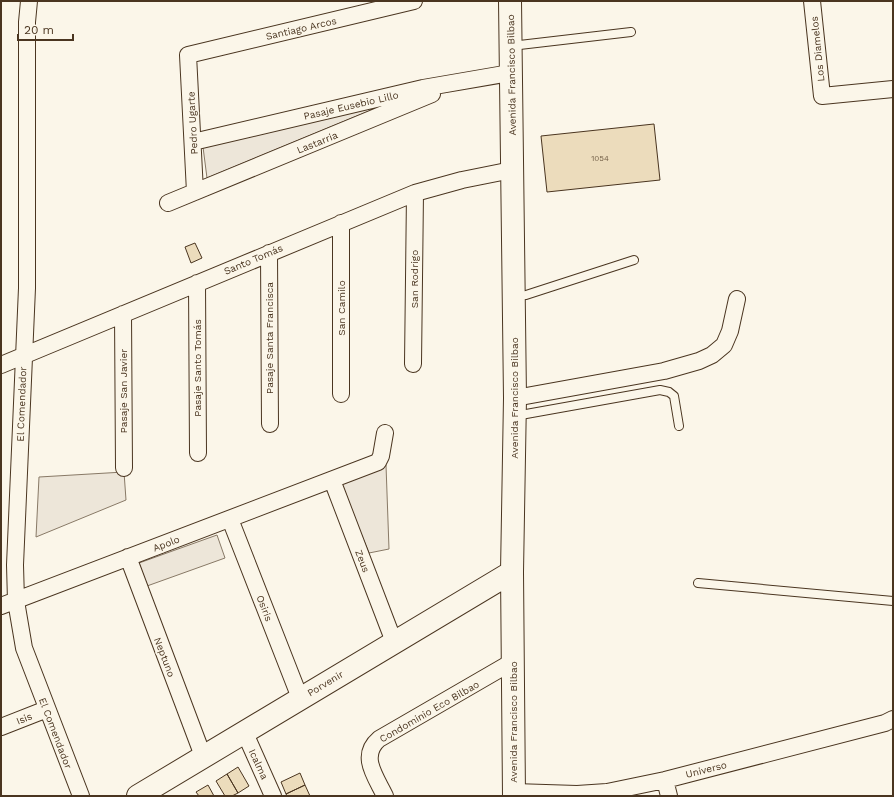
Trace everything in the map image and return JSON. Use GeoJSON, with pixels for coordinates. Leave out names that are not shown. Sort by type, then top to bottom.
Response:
{"type":"FeatureCollection","features":[{"type":"Feature","properties":{"kind":"main road","name":"Avenida Francisco Bilbao"},"geometry":{"type":"LineString","coordinates":[[510,1],[515,407],[512,572],[514,794]]}},
{"type":"Feature","properties":{"kind":"main road","name":"Porvenir"},"geometry":{"type":"LineString","coordinates":[[138,796],[512,572]]}},
{"type":"Feature","properties":{"kind":"street","name":"El Comendador"},"geometry":{"type":"LineString","coordinates":[[29,1],[27,22],[27,288],[15,565],[16,600],[24,648],[81,796]]}},
{"type":"Feature","properties":{"kind":"street","name":"Santiago Arcos"},"geometry":{"type":"LineString","coordinates":[[188,55],[414,1]]}},
{"type":"Feature","properties":{"kind":"street","name":"Los Diamelos"},"geometry":{"type":"LineString","coordinates":[[812,1],[822,96],[893,89]]}},
{"type":"Feature","properties":{"kind":"street","name":"Pedro Ugarte"},"geometry":{"type":"LineString","coordinates":[[188,55],[195,192]]}},
{"type":"Feature","properties":{"kind":"street","name":"Pasaje Eusebio Lillo"},"geometry":{"type":"LineString","coordinates":[[193,142],[423,88],[510,73]]}},
{"type":"Feature","properties":{"kind":"street","name":"Lastarria"},"geometry":{"type":"LineString","coordinates":[[168,203],[465,81]]}},
{"type":"Feature","properties":{"kind":"street","name":"Santo Tomás"},"geometry":{"type":"LineString","coordinates":[[1,365],[340,223],[415,194],[462,180],[512,170]]}},
{"type":"Feature","properties":{"kind":"street","name":"San Rodrigo"},"geometry":{"type":"LineString","coordinates":[[413,364],[415,194]]}},
{"type":"Feature","properties":{"kind":"street","name":"San Camilo"},"geometry":{"type":"LineString","coordinates":[[340,223],[341,394]]}},
{"type":"Feature","properties":{"kind":"street","name":"Pasaje Santa Francisca"},"geometry":{"type":"LineString","coordinates":[[269,253],[270,424]]}},
{"type":"Feature","properties":{"kind":"street","name":"Pasaje Santo Tomás"},"geometry":{"type":"LineString","coordinates":[[197,283],[198,454]]}},
{"type":"Feature","properties":{"kind":"street"},"geometry":{"type":"LineString","coordinates":[[515,407],[664,371],[699,361],[712,355],[724,345],[730,331],[737,299]]}},
{"type":"Feature","properties":{"kind":"street","name":"Pasaje San Javier"},"geometry":{"type":"LineString","coordinates":[[123,314],[124,468]]}},
{"type":"Feature","properties":{"kind":"street","name":"Apolo"},"geometry":{"type":"LineString","coordinates":[[1,606],[378,462],[381,456],[385,434]]}},
{"type":"Feature","properties":{"kind":"street","name":"Zeus"},"geometry":{"type":"LineString","coordinates":[[332,480],[394,642]]}},
{"type":"Feature","properties":{"kind":"street","name":"Osiris"},"geometry":{"type":"LineString","coordinates":[[230,519],[300,698]]}},
{"type":"Feature","properties":{"kind":"street","name":"Neptuno"},"geometry":{"type":"LineString","coordinates":[[128,557],[203,756]]}},
{"type":"Feature","properties":{"kind":"street","name":"Condominio Eco Bilbao"},"geometry":{"type":"LineString","coordinates":[[385,796],[370,764],[369,755],[373,745],[380,739],[512,662]]}},
{"type":"Feature","properties":{"kind":"street","name":"Isis"},"geometry":{"type":"LineString","coordinates":[[1,727],[47,709]]}},
{"type":"Feature","properties":{"kind":"street","name":"Universo"},"geometry":{"type":"LineString","coordinates":[[514,794],[591,793],[665,780],[885,723],[893,719]]}},
{"type":"Feature","properties":{"kind":"street","name":"Icalma"},"geometry":{"type":"LineString","coordinates":[[244,732],[273,796]]}},
{"type":"Feature","properties":{"kind":"street"},"geometry":{"type":"LineString","coordinates":[[665,780],[669,796]]}},
{"type":"Feature","properties":{"kind":"lane"},"geometry":{"type":"LineString","coordinates":[[510,46],[631,32]]}},
{"type":"Feature","properties":{"kind":"lane"},"geometry":{"type":"LineString","coordinates":[[513,297],[526,295],[634,260]]}},
{"type":"Feature","properties":{"kind":"lane"},"geometry":{"type":"LineString","coordinates":[[515,407],[660,390],[669,392],[674,396],[679,426]]}},
{"type":"Feature","properties":{"kind":"lane"},"geometry":{"type":"LineString","coordinates":[[698,583],[782,589],[893,601]]}},
{"type":"Feature","properties":{"kind":"shaded area"},"geometry":{"type":"Polygon","coordinates":[[[393,101],[207,178],[203,147],[393,101]]]}},
{"type":"Feature","properties":{"kind":"shaded area"},"geometry":{"type":"Polygon","coordinates":[[[386,465],[389,549],[369,553],[338,478],[386,465]]]}},
{"type":"Feature","properties":{"kind":"shaded area"},"geometry":{"type":"Polygon","coordinates":[[[124,472],[126,500],[36,537],[39,477],[124,472]]]}},
{"type":"Feature","properties":{"kind":"shaded area"},"geometry":{"type":"Polygon","coordinates":[[[217,535],[225,558],[147,586],[139,563],[217,535]]]}},
{"type":"Feature","properties":{"kind":"building"},"geometry":{"type":"Polygon","coordinates":[[[654,124],[660,180],[547,192],[541,136],[654,124]]]}},
{"type":"Feature","properties":{"kind":"building"},"geometry":{"type":"Polygon","coordinates":[[[195,243],[202,258],[191,263],[185,247],[195,243]]]}},
{"type":"Feature","properties":{"kind":"building"},"geometry":{"type":"Polygon","coordinates":[[[238,767],[249,786],[238,793],[227,774],[238,767]]]}},
{"type":"Feature","properties":{"kind":"building"},"geometry":{"type":"Polygon","coordinates":[[[300,773],[305,785],[286,794],[281,782],[300,773]]]}},
{"type":"Feature","properties":{"kind":"building"},"geometry":{"type":"Polygon","coordinates":[[[227,774],[238,793],[232,796],[225,796],[216,781],[227,774]]]}},
{"type":"Feature","properties":{"kind":"building"},"geometry":{"type":"Polygon","coordinates":[[[208,785],[214,796],[199,796],[196,792],[208,785]]]}},
{"type":"Feature","properties":{"kind":"building"},"geometry":{"type":"Polygon","coordinates":[[[305,785],[310,796],[287,796],[286,794],[305,785]]]}}]}
